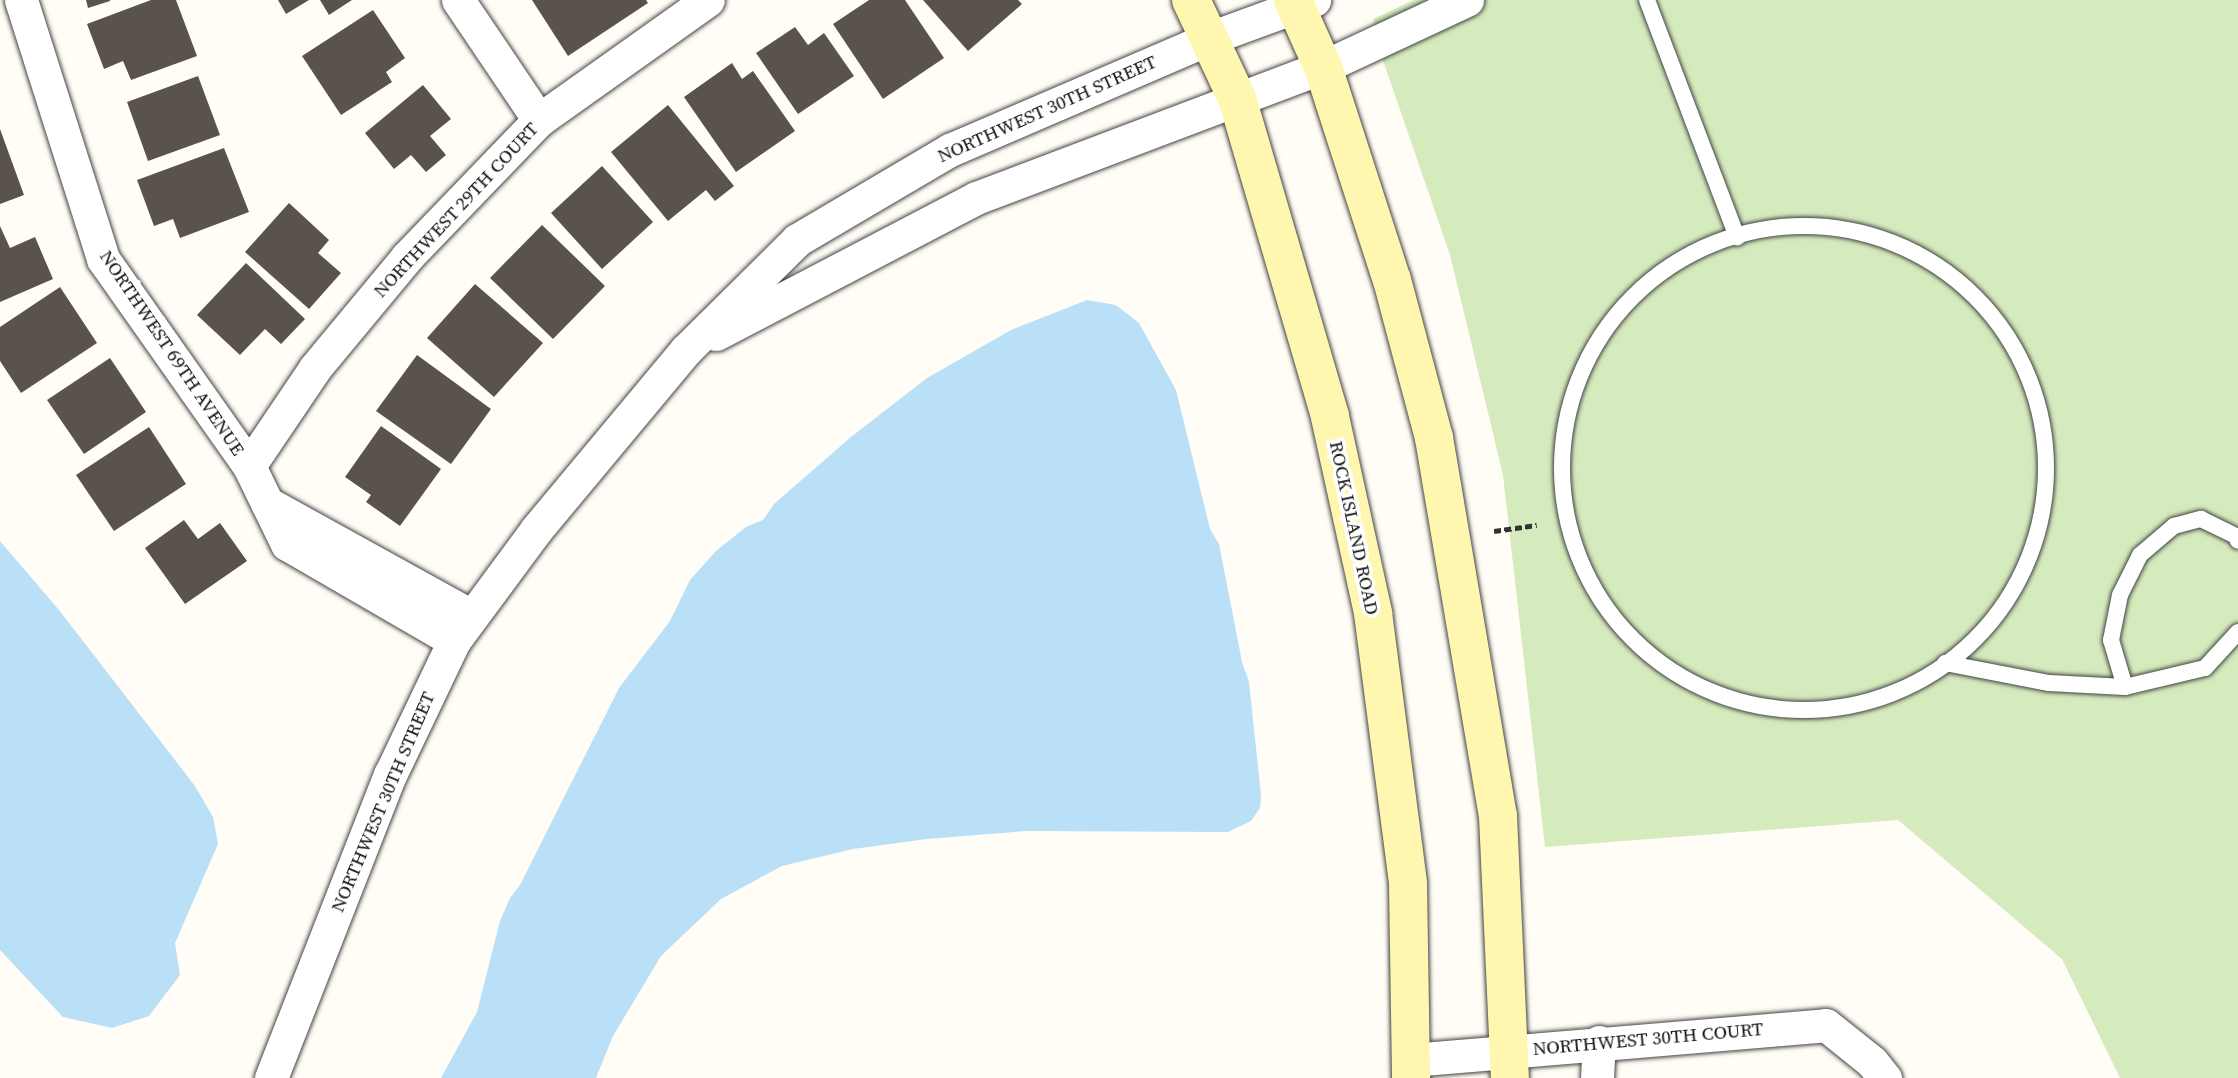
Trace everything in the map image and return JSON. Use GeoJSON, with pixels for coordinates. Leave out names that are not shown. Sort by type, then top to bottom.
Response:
{"type":"FeatureCollection","features":[{"type":"Feature","properties":{"kind":"main road","name":"ROCK ISLAND ROAD"},"geometry":{"type":"LineString","coordinates":[[1191,0],[1237,98],[1330,417],[1373,613],[1408,884],[1411,1069]]}},
{"type":"Feature","properties":{"kind":"main road"},"geometry":{"type":"LineString","coordinates":[[1301,2],[1392,280],[1434,438],[1498,816],[1510,1064]]}},
{"type":"Feature","properties":{"kind":"street","name":"NORTHWEST 69TH AVENUE"},"geometry":{"type":"LineString","coordinates":[[21,0],[103,259],[249,466],[267,503],[463,628]]}},
{"type":"Feature","properties":{"kind":"street"},"geometry":{"type":"LineString","coordinates":[[458,0],[539,120]]}},
{"type":"Feature","properties":{"kind":"street","name":"NORTHWEST 29TH COURT"},"geometry":{"type":"LineString","coordinates":[[249,466],[315,368],[399,267],[539,120],[708,0]]}},
{"type":"Feature","properties":{"kind":"street","name":"NORTHWEST 30TH STREET"},"geometry":{"type":"LineString","coordinates":[[686,350],[976,198],[1323,67],[1467,0]]}},
{"type":"Feature","properties":{"kind":"street","name":"NORTHWEST 30TH STREET"},"geometry":{"type":"LineString","coordinates":[[271,1078],[390,775],[463,628],[536,530],[686,350],[797,240],[950,150],[1210,38],[1301,2]]}},
{"type":"Feature","properties":{"kind":"street","name":"NORTHWEST 30TH COURT"},"geometry":{"type":"LineString","coordinates":[[1411,1069],[1510,1064],[1599,1042],[1826,1026],[1878,1070]]}},
{"type":"Feature","properties":{"kind":"street"},"geometry":{"type":"LineString","coordinates":[[1597,1078],[1599,1042]]}},
{"type":"Feature","properties":{"kind":"lane"},"geometry":{"type":"LineString","coordinates":[[1647,0],[1737,237]]}},
{"type":"Feature","properties":{"kind":"lane"},"geometry":{"type":"LineString","coordinates":[[1791,225],[1874,234],[1949,271],[2014,340],[2041,407],[2048,490],[2026,571],[1978,639],[1945,663],[1915,685],[1841,709],[1763,709],[1689,684],[1627,638],[1583,574],[1561,500],[1562,449],[1563,423],[1590,349],[1638,289],[1709,243],[1791,225]]}},
{"type":"Feature","properties":{"kind":"lane"},"geometry":{"type":"LineString","coordinates":[[2125,687],[2111,640],[2120,595],[2140,555],[2174,527],[2201,519],[2236,536],[2238,541]]}},
{"type":"Feature","properties":{"kind":"lane"},"geometry":{"type":"LineString","coordinates":[[1945,663],[2049,683],[2125,687],[2205,668],[2238,632]]}},
{"type":"Feature","properties":{"kind":"path"},"geometry":{"type":"LineString","coordinates":[[1494,531],[1537,525]]}},
{"type":"Feature","properties":{"kind":"green space"},"geometry":{"type":"Polygon","coordinates":[[[1414,0],[2238,0],[2238,1078],[2120,1078],[2062,959],[1898,820],[1545,847],[1503,475],[1450,255],[1376,40],[1373,19],[1414,0]]]}},
{"type":"Feature","properties":{"kind":"water"},"geometry":{"type":"Polygon","coordinates":[[[1087,300],[1116,305],[1139,323],[1176,390],[1210,529],[1219,544],[1242,662],[1249,682],[1261,795],[1260,808],[1251,821],[1228,832],[1026,831],[927,839],[853,849],[782,866],[721,899],[661,956],[613,1036],[596,1078],[441,1078],[477,1012],[500,921],[510,898],[520,885],[619,688],[670,621],[690,580],[716,551],[746,527],[763,520],[774,504],[851,437],[927,378],[1011,330],[1087,300]]]}},
{"type":"Feature","properties":{"kind":"water"},"geometry":{"type":"Polygon","coordinates":[[[0,541],[59,610],[195,786],[213,817],[218,844],[175,943],[180,975],[149,1016],[112,1028],[63,1017],[0,950],[0,541]]]}},
{"type":"Feature","properties":{"kind":"building"},"geometry":{"type":"Polygon","coordinates":[[[86,0],[110,0],[110,1],[88,8],[86,0]]]}},
{"type":"Feature","properties":{"kind":"building"},"geometry":{"type":"Polygon","coordinates":[[[151,0],[176,0],[197,56],[131,80],[123,61],[104,69],[87,24],[151,0]]]}},
{"type":"Feature","properties":{"kind":"building"},"geometry":{"type":"Polygon","coordinates":[[[278,0],[309,0],[286,14],[278,0]]]}},
{"type":"Feature","properties":{"kind":"building"},"geometry":{"type":"Polygon","coordinates":[[[320,0],[352,0],[329,15],[320,0]]]}},
{"type":"Feature","properties":{"kind":"building"},"geometry":{"type":"Polygon","coordinates":[[[532,0],[646,0],[648,3],[568,56],[532,0]]]}},
{"type":"Feature","properties":{"kind":"building"},"geometry":{"type":"Polygon","coordinates":[[[869,0],[905,0],[944,58],[883,99],[833,24],[869,0]]]}},
{"type":"Feature","properties":{"kind":"building"},"geometry":{"type":"Polygon","coordinates":[[[923,0],[1018,0],[1022,4],[968,51],[923,0]]]}},
{"type":"Feature","properties":{"kind":"building"},"geometry":{"type":"Polygon","coordinates":[[[373,10],[405,58],[386,72],[392,82],[341,115],[302,56],[373,10]]]}},
{"type":"Feature","properties":{"kind":"building"},"geometry":{"type":"Polygon","coordinates":[[[795,27],[808,45],[824,33],[854,76],[798,114],[756,53],[795,27]]]}},
{"type":"Feature","properties":{"kind":"building"},"geometry":{"type":"Polygon","coordinates":[[[732,63],[742,79],[753,71],[795,131],[736,172],[684,97],[732,63]]]}},
{"type":"Feature","properties":{"kind":"building"},"geometry":{"type":"Polygon","coordinates":[[[198,76],[220,135],[148,161],[127,102],[198,76]]]}},
{"type":"Feature","properties":{"kind":"building"},"geometry":{"type":"Polygon","coordinates":[[[423,85],[451,119],[430,136],[446,155],[426,172],[411,155],[394,169],[365,133],[423,85]]]}},
{"type":"Feature","properties":{"kind":"building"},"geometry":{"type":"Polygon","coordinates":[[[668,105],[734,186],[715,201],[706,190],[668,221],[611,152],[668,105]]]}},
{"type":"Feature","properties":{"kind":"building"},"geometry":{"type":"Polygon","coordinates":[[[0,129],[24,195],[0,204],[0,129]]]}},
{"type":"Feature","properties":{"kind":"building"},"geometry":{"type":"Polygon","coordinates":[[[224,148],[249,212],[180,238],[173,219],[154,226],[137,180],[224,148]]]}},
{"type":"Feature","properties":{"kind":"building"},"geometry":{"type":"Polygon","coordinates":[[[602,166],[653,222],[602,269],[551,213],[602,166]]]}},
{"type":"Feature","properties":{"kind":"building"},"geometry":{"type":"Polygon","coordinates":[[[289,203],[329,240],[318,253],[341,273],[309,309],[245,252],[289,203]]]}},
{"type":"Feature","properties":{"kind":"building"},"geometry":{"type":"Polygon","coordinates":[[[542,225],[605,286],[553,339],[490,278],[542,225]]]}},
{"type":"Feature","properties":{"kind":"building"},"geometry":{"type":"Polygon","coordinates":[[[0,226],[10,248],[35,237],[53,279],[0,302],[0,226]]]}},
{"type":"Feature","properties":{"kind":"building"},"geometry":{"type":"Polygon","coordinates":[[[246,263],[305,319],[281,344],[265,329],[240,355],[197,315],[246,263]]]}},
{"type":"Feature","properties":{"kind":"building"},"geometry":{"type":"Polygon","coordinates":[[[475,284],[543,343],[494,397],[427,338],[475,284]]]}},
{"type":"Feature","properties":{"kind":"building"},"geometry":{"type":"Polygon","coordinates":[[[60,287],[97,343],[21,393],[0,361],[0,327],[60,287]]]}},
{"type":"Feature","properties":{"kind":"building"},"geometry":{"type":"Polygon","coordinates":[[[417,355],[491,409],[451,464],[376,411],[417,355]]]}},
{"type":"Feature","properties":{"kind":"building"},"geometry":{"type":"Polygon","coordinates":[[[110,358],[146,412],[84,454],[47,400],[110,358]]]}},
{"type":"Feature","properties":{"kind":"building"},"geometry":{"type":"Polygon","coordinates":[[[381,426],[441,469],[400,526],[366,502],[371,495],[345,477],[381,426]]]}},
{"type":"Feature","properties":{"kind":"building"},"geometry":{"type":"Polygon","coordinates":[[[149,427],[186,484],[114,531],[76,475],[149,427]]]}},
{"type":"Feature","properties":{"kind":"building"},"geometry":{"type":"Polygon","coordinates":[[[184,520],[198,539],[220,523],[247,561],[185,604],[145,548],[184,520]]]}}]}
